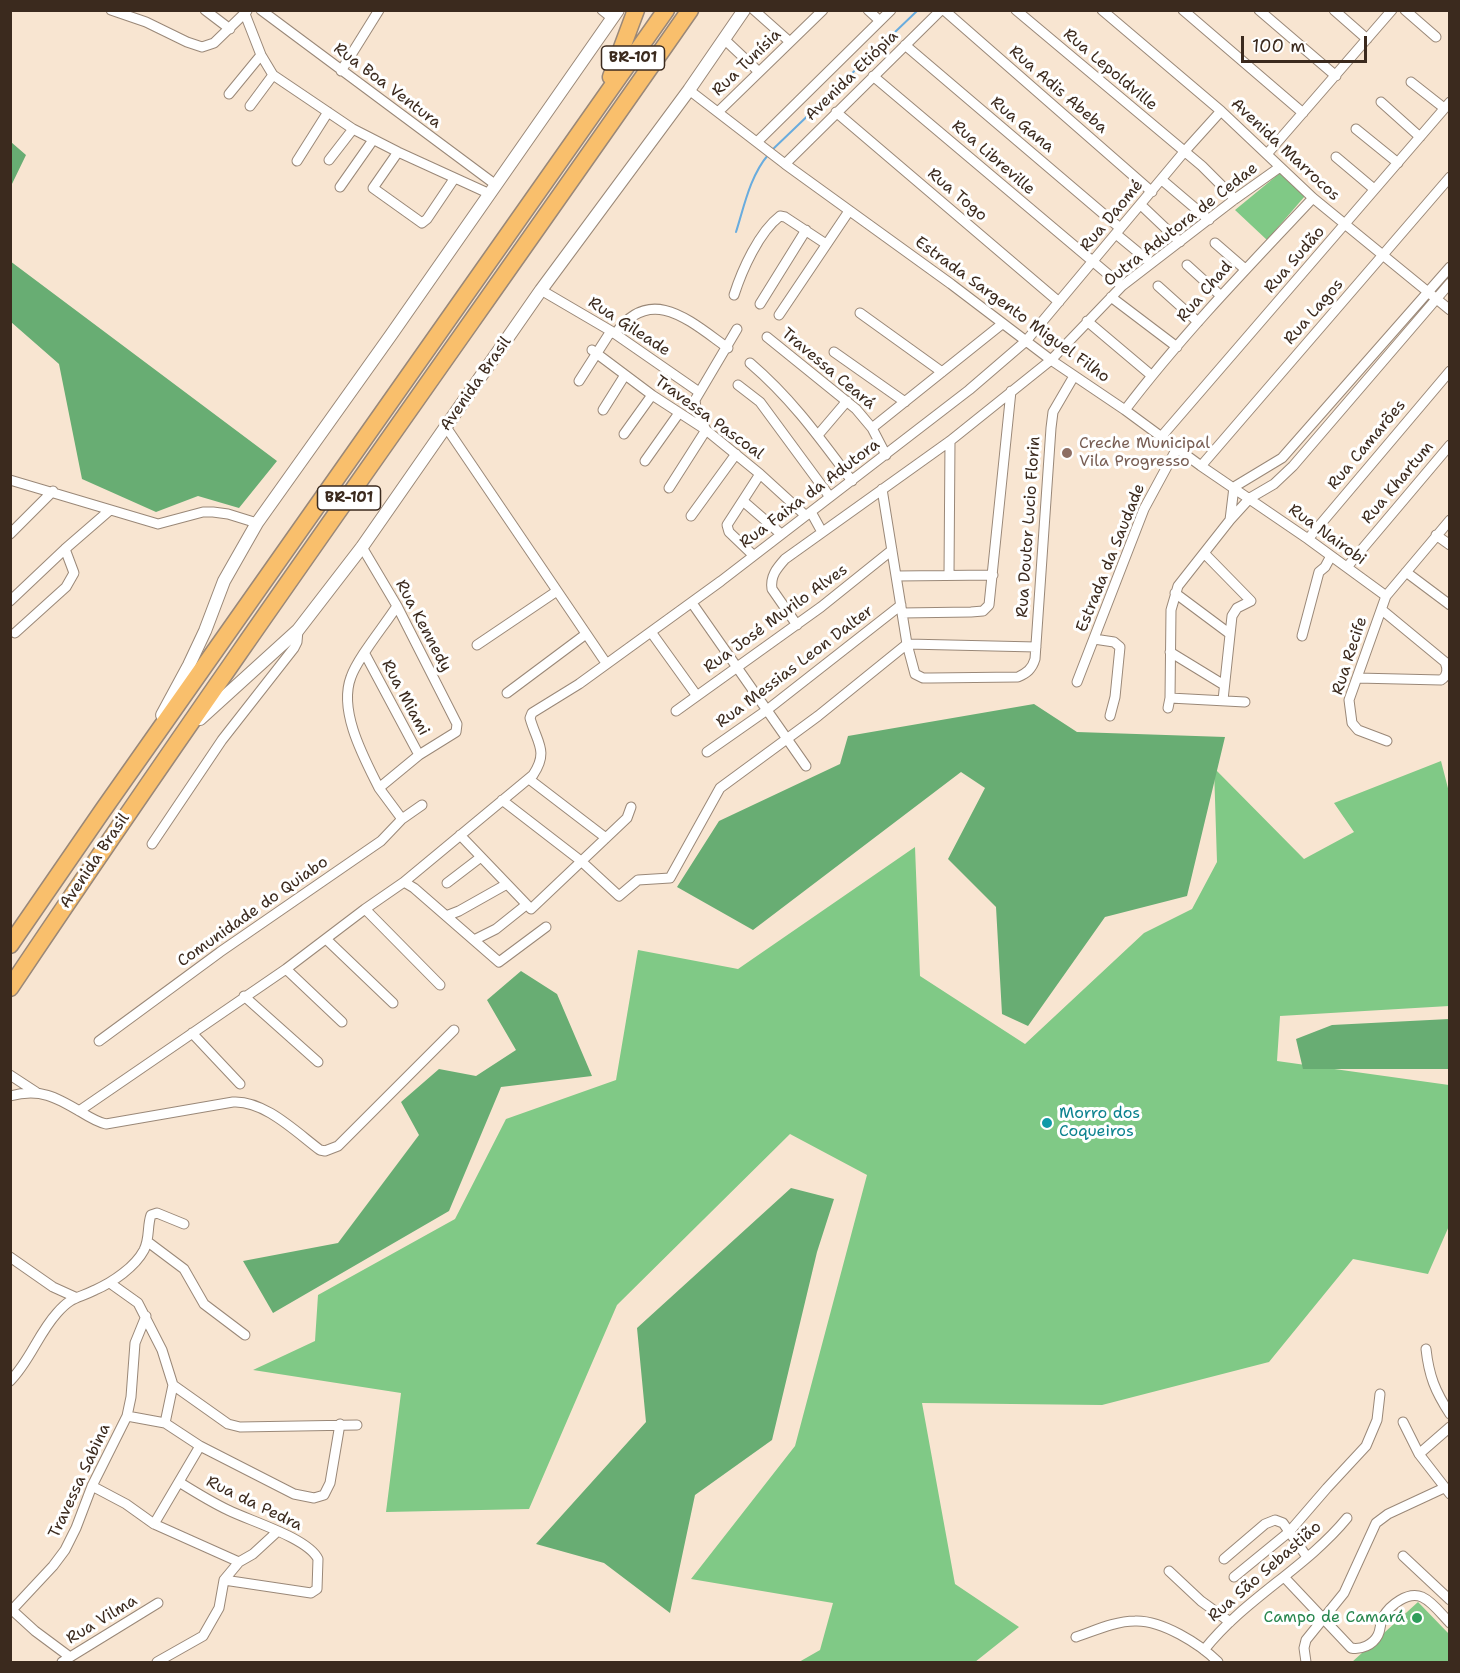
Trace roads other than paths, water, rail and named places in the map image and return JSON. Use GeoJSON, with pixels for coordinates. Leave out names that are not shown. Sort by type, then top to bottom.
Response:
{"type":"FeatureCollection","features":[{"type":"Feature","properties":{"kind":"highway"},"geometry":{"type":"LineString","coordinates":[[600,106],[636,10]]}},
{"type":"Feature","properties":{"kind":"highway","name":"Avenida Brasil"},"geometry":{"type":"LineString","coordinates":[[10,945],[666,10]]}},
{"type":"Feature","properties":{"kind":"highway","name":"Avenida Brasil"},"geometry":{"type":"LineString","coordinates":[[12,988],[182,735],[525,249],[690,10]]}},
{"type":"Feature","properties":{"kind":"street"},"geometry":{"type":"LineString","coordinates":[[111,10],[146,22],[202,47],[214,43],[246,12],[261,55],[273,75],[373,140],[454,178],[493,190]]}},
{"type":"Feature","properties":{"kind":"street"},"geometry":{"type":"LineString","coordinates":[[205,10],[230,29]]}},
{"type":"Feature","properties":{"kind":"street","name":"Rua Boa Ventura"},"geometry":{"type":"LineString","coordinates":[[261,10],[493,190]]}},
{"type":"Feature","properties":{"kind":"street"},"geometry":{"type":"LineString","coordinates":[[341,71],[379,10]]}},
{"type":"Feature","properties":{"kind":"street"},"geometry":{"type":"LineString","coordinates":[[602,10],[615,14]]}},
{"type":"Feature","properties":{"kind":"street","name":"Avenida Brasil"},"geometry":{"type":"LineString","coordinates":[[182,735],[298,630],[362,547],[541,290],[689,90],[744,10]]}},
{"type":"Feature","properties":{"kind":"street"},"geometry":{"type":"LineString","coordinates":[[754,10],[790,42]]}},
{"type":"Feature","properties":{"kind":"street"},"geometry":{"type":"LineString","coordinates":[[868,10],[880,21]]}},
{"type":"Feature","properties":{"kind":"street","name":"Avenida Etiópia"},"geometry":{"type":"LineString","coordinates":[[757,142],[891,10]]}},
{"type":"Feature","properties":{"kind":"street","name":"Avenida Etiópia"},"geometry":{"type":"LineString","coordinates":[[785,164],[943,10]]}},
{"type":"Feature","properties":{"kind":"street","name":"Rua Adis Abeba"},"geometry":{"type":"LineString","coordinates":[[943,10],[1152,192]]}},
{"type":"Feature","properties":{"kind":"street","name":"Rua Lepoldville"},"geometry":{"type":"LineString","coordinates":[[1016,10],[1202,166],[1235,200]]}},
{"type":"Feature","properties":{"kind":"street","name":"Avenida Marrocos"},"geometry":{"type":"LineString","coordinates":[[1102,10],[1221,111],[1313,198],[1449,310]]}},
{"type":"Feature","properties":{"kind":"street"},"geometry":{"type":"LineString","coordinates":[[1184,10],[1303,113]]}},
{"type":"Feature","properties":{"kind":"street"},"geometry":{"type":"LineString","coordinates":[[1259,10],[1336,76]]}},
{"type":"Feature","properties":{"kind":"street"},"geometry":{"type":"LineString","coordinates":[[1334,10],[1368,39]]}},
{"type":"Feature","properties":{"kind":"street"},"geometry":{"type":"LineString","coordinates":[[1267,153],[1392,10]]}},
{"type":"Feature","properties":{"kind":"street"},"geometry":{"type":"LineString","coordinates":[[1405,10],[1436,37]]}},
{"type":"Feature","properties":{"kind":"street","name":"Rua Tunísia"},"geometry":{"type":"LineString","coordinates":[[718,112],[819,12]]}},
{"type":"Feature","properties":{"kind":"street","name":"Avenida Brasil"},"geometry":{"type":"LineString","coordinates":[[137,762],[189,665],[224,581],[257,523],[615,14]]}},
{"type":"Feature","properties":{"kind":"street"},"geometry":{"type":"LineString","coordinates":[[724,39],[759,72]]}},
{"type":"Feature","properties":{"kind":"street","name":"Rua Gana"},"geometry":{"type":"LineString","coordinates":[[905,45],[1152,263]]}},
{"type":"Feature","properties":{"kind":"street"},"geometry":{"type":"LineString","coordinates":[[229,94],[261,55]]}},
{"type":"Feature","properties":{"kind":"street"},"geometry":{"type":"LineString","coordinates":[[250,106],[273,75]]}},
{"type":"Feature","properties":{"kind":"street","name":"Rua Libreville"},"geometry":{"type":"LineString","coordinates":[[873,76],[1122,286]]}},
{"type":"Feature","properties":{"kind":"street"},"geometry":{"type":"LineString","coordinates":[[1411,82],[1447,105]]}},
{"type":"Feature","properties":{"kind":"street"},"geometry":{"type":"LineString","coordinates":[[689,90],[757,142]]}},
{"type":"Feature","properties":{"kind":"street"},"geometry":{"type":"LineString","coordinates":[[1381,102],[1420,137]]}},
{"type":"Feature","properties":{"kind":"street","name":"Rua Sudão"},"geometry":{"type":"LineString","coordinates":[[1161,437],[1447,105]]}},
{"type":"Feature","properties":{"kind":"street","name":"Rua Daomé"},"geometry":{"type":"LineString","coordinates":[[1026,341],[1221,111]]}},
{"type":"Feature","properties":{"kind":"street"},"geometry":{"type":"LineString","coordinates":[[297,161],[328,112]]}},
{"type":"Feature","properties":{"kind":"street","name":"Rua Togo"},"geometry":{"type":"LineString","coordinates":[[836,112],[1059,302]]}},
{"type":"Feature","properties":{"kind":"street"},"geometry":{"type":"LineString","coordinates":[[329,160],[353,129]]}},
{"type":"Feature","properties":{"kind":"street"},"geometry":{"type":"LineString","coordinates":[[1356,129],[1398,163]]}},
{"type":"Feature","properties":{"kind":"street"},"geometry":{"type":"LineString","coordinates":[[340,187],[373,140]]}},
{"type":"Feature","properties":{"kind":"street","name":"Estrada Sargento Miguel Filho"},"geometry":{"type":"LineString","coordinates":[[757,142],[1051,360],[1250,498]]}},
{"type":"Feature","properties":{"kind":"street"},"geometry":{"type":"LineString","coordinates":[[398,152],[373,188],[420,222],[427,219],[454,178]]}},
{"type":"Feature","properties":{"kind":"street"},"geometry":{"type":"LineString","coordinates":[[1336,157],[1374,189]]}},
{"type":"Feature","properties":{"kind":"street","name":"Outra Adutora de Cedae"},"geometry":{"type":"LineString","coordinates":[[1051,360],[1122,286],[1280,167]]}},
{"type":"Feature","properties":{"kind":"street","name":"Rua Lagos"},"geometry":{"type":"LineString","coordinates":[[1201,466],[1449,177]]}},
{"type":"Feature","properties":{"kind":"street"},"geometry":{"type":"LineString","coordinates":[[1162,180],[1209,220]]}},
{"type":"Feature","properties":{"kind":"street","name":"Rua Chad"},"geometry":{"type":"LineString","coordinates":[[1125,410],[1151,375],[1221,296],[1313,198]]}},
{"type":"Feature","properties":{"kind":"street"},"geometry":{"type":"LineString","coordinates":[[1141,205],[1180,242]]}},
{"type":"Feature","properties":{"kind":"street"},"geometry":{"type":"LineString","coordinates":[[779,315],[849,211]]}},
{"type":"Feature","properties":{"kind":"street"},"geometry":{"type":"LineString","coordinates":[[734,295],[739,278],[751,254],[780,216],[826,244]]}},
{"type":"Feature","properties":{"kind":"street"},"geometry":{"type":"LineString","coordinates":[[760,304],[806,230]]}},
{"type":"Feature","properties":{"kind":"street"},"geometry":{"type":"LineString","coordinates":[[1215,243],[1245,269]]}},
{"type":"Feature","properties":{"kind":"street"},"geometry":{"type":"LineString","coordinates":[[1187,265],[1221,296]]}},
{"type":"Feature","properties":{"kind":"street"},"geometry":{"type":"LineString","coordinates":[[1230,520],[1234,487],[1282,458],[1449,267]]}},
{"type":"Feature","properties":{"kind":"street"},"geometry":{"type":"LineString","coordinates":[[1168,708],[1171,610],[1175,593],[1230,520],[1250,498],[1274,484],[1287,472],[1449,284]]}},
{"type":"Feature","properties":{"kind":"street"},"geometry":{"type":"LineString","coordinates":[[1158,286],[1198,322]]}},
{"type":"Feature","properties":{"kind":"street","name":"Rua Gileade"},"geometry":{"type":"LineString","coordinates":[[541,290],[613,332],[699,392]]}},
{"type":"Feature","properties":{"kind":"street"},"geometry":{"type":"LineString","coordinates":[[1111,297],[1177,347]]}},
{"type":"Feature","properties":{"kind":"street"},"geometry":{"type":"LineString","coordinates":[[579,381],[594,352],[624,321],[644,309],[661,309],[680,315],[728,348]]}},
{"type":"Feature","properties":{"kind":"street"},"geometry":{"type":"LineString","coordinates":[[861,313],[942,372]]}},
{"type":"Feature","properties":{"kind":"street"},"geometry":{"type":"LineString","coordinates":[[1087,321],[1151,375]]}},
{"type":"Feature","properties":{"kind":"street"},"geometry":{"type":"LineString","coordinates":[[872,428],[1002,324]]}},
{"type":"Feature","properties":{"kind":"street"},"geometry":{"type":"LineString","coordinates":[[669,488],[706,430],[696,408],[695,400],[728,348],[737,329]]}},
{"type":"Feature","properties":{"kind":"street","name":"Travessa Ceará"},"geometry":{"type":"LineString","coordinates":[[767,337],[864,417],[886,455]]}},
{"type":"Feature","properties":{"kind":"street","name":"Rua Faixa da Adutora"},"geometry":{"type":"LineString","coordinates":[[529,779],[541,764],[542,754],[530,718],[532,714],[573,688],[692,603],[969,390],[1026,341]]}},
{"type":"Feature","properties":{"kind":"street","name":"Travessa Pascoal"},"geometry":{"type":"LineString","coordinates":[[594,352],[652,395],[706,430],[808,514],[822,532]]}},
{"type":"Feature","properties":{"kind":"street"},"geometry":{"type":"LineString","coordinates":[[834,352],[905,402]]}},
{"type":"Feature","properties":{"kind":"street"},"geometry":{"type":"LineString","coordinates":[[797,625],[772,589],[773,574],[785,559],[950,441],[1051,360]]}},
{"type":"Feature","properties":{"kind":"street"},"geometry":{"type":"LineString","coordinates":[[750,363],[785,394],[852,481]]}},
{"type":"Feature","properties":{"kind":"street","name":"Rua Camarões"},"geometry":{"type":"LineString","coordinates":[[1308,538],[1449,371]]}},
{"type":"Feature","properties":{"kind":"street"},"geometry":{"type":"LineString","coordinates":[[603,410],[625,375]]}},
{"type":"Feature","properties":{"kind":"street","name":"Rua Doutor Lucio Florin"},"geometry":{"type":"LineString","coordinates":[[907,644],[915,674],[923,678],[1018,677],[1032,668],[1036,647],[1053,412],[1074,376]]}},
{"type":"Feature","properties":{"kind":"street"},"geometry":{"type":"LineString","coordinates":[[738,385],[760,402],[830,497]]}},
{"type":"Feature","properties":{"kind":"street"},"geometry":{"type":"LineString","coordinates":[[901,609],[971,612],[983,611],[987,608],[993,575],[1011,391]]}},
{"type":"Feature","properties":{"kind":"street"},"geometry":{"type":"LineString","coordinates":[[624,434],[652,395]]}},
{"type":"Feature","properties":{"kind":"street"},"geometry":{"type":"LineString","coordinates":[[818,435],[847,401]]}},
{"type":"Feature","properties":{"kind":"street"},"geometry":{"type":"LineString","coordinates":[[645,461],[679,413]]}},
{"type":"Feature","properties":{"kind":"street"},"geometry":{"type":"LineString","coordinates":[[446,427],[606,663]]}},
{"type":"Feature","properties":{"kind":"street"},"geometry":{"type":"LineString","coordinates":[[949,575],[950,441]]}},
{"type":"Feature","properties":{"kind":"street","name":"Rua Khartum"},"geometry":{"type":"LineString","coordinates":[[1347,567],[1449,446]]}},
{"type":"Feature","properties":{"kind":"street","name":"Estrada da Saudade"},"geometry":{"type":"LineString","coordinates":[[1077,682],[1144,509],[1177,448]]}},
{"type":"Feature","properties":{"kind":"street"},"geometry":{"type":"LineString","coordinates":[[691,516],[736,454]]}},
{"type":"Feature","properties":{"kind":"street"},"geometry":{"type":"LineString","coordinates":[[753,555],[734,538],[727,529],[727,525],[760,474]]}},
{"type":"Feature","properties":{"kind":"street"},"geometry":{"type":"LineString","coordinates":[[10,480],[158,524],[213,512],[257,523]]}},
{"type":"Feature","properties":{"kind":"street"},"geometry":{"type":"LineString","coordinates":[[882,489],[907,644]]}},
{"type":"Feature","properties":{"kind":"street"},"geometry":{"type":"LineString","coordinates":[[10,534],[53,491]]}},
{"type":"Feature","properties":{"kind":"street","name":"Rua Nairobi"},"geometry":{"type":"LineString","coordinates":[[1250,498],[1386,596]]}},
{"type":"Feature","properties":{"kind":"street"},"geometry":{"type":"LineString","coordinates":[[742,501],[781,534]]}},
{"type":"Feature","properties":{"kind":"street"},"geometry":{"type":"LineString","coordinates":[[10,601],[110,510]]}},
{"type":"Feature","properties":{"kind":"street"},"geometry":{"type":"LineString","coordinates":[[1386,596],[1449,520]]}},
{"type":"Feature","properties":{"kind":"street"},"geometry":{"type":"LineString","coordinates":[[1436,536],[1449,546]]}},
{"type":"Feature","properties":{"kind":"street","name":"Rua Kennedy"},"geometry":{"type":"LineString","coordinates":[[362,547],[397,606],[458,729],[419,755]]}},
{"type":"Feature","properties":{"kind":"street"},"geometry":{"type":"LineString","coordinates":[[15,633],[72,579],[73,566],[65,549]]}},
{"type":"Feature","properties":{"kind":"street","name":"Rua José Murilo Alves"},"geometry":{"type":"LineString","coordinates":[[675,711],[797,625],[892,549]]}},
{"type":"Feature","properties":{"kind":"street"},"geometry":{"type":"LineString","coordinates":[[1204,553],[1251,600],[1234,611],[1223,700]]}},
{"type":"Feature","properties":{"kind":"street"},"geometry":{"type":"LineString","coordinates":[[1302,636],[1319,572],[1331,556]]}},
{"type":"Feature","properties":{"kind":"street"},"geometry":{"type":"LineString","coordinates":[[1406,572],[1449,605]]}},
{"type":"Feature","properties":{"kind":"street"},"geometry":{"type":"LineString","coordinates":[[897,576],[993,575]]}},
{"type":"Feature","properties":{"kind":"street"},"geometry":{"type":"LineString","coordinates":[[477,645],[557,591]]}},
{"type":"Feature","properties":{"kind":"street"},"geometry":{"type":"LineString","coordinates":[[1175,593],[1230,634]]}},
{"type":"Feature","properties":{"kind":"street","name":"Rua Recife"},"geometry":{"type":"LineString","coordinates":[[1386,596],[1349,700],[1352,723],[1358,730],[1386,741]]}},
{"type":"Feature","properties":{"kind":"street"},"geometry":{"type":"LineString","coordinates":[[692,603],[806,766]]}},
{"type":"Feature","properties":{"kind":"street"},"geometry":{"type":"LineString","coordinates":[[397,606],[352,674],[348,690],[360,751],[379,788],[402,819]]}},
{"type":"Feature","properties":{"kind":"street","name":"Rua Messias Leon Dalter"},"geometry":{"type":"LineString","coordinates":[[707,752],[901,609]]}},
{"type":"Feature","properties":{"kind":"street"},"geometry":{"type":"LineString","coordinates":[[1358,678],[1441,680],[1446,674],[1447,668],[1444,662],[1382,610]]}},
{"type":"Feature","properties":{"kind":"street"},"geometry":{"type":"LineString","coordinates":[[152,844],[222,740],[294,648],[298,630]]}},
{"type":"Feature","properties":{"kind":"street"},"geometry":{"type":"LineString","coordinates":[[651,632],[697,696]]}},
{"type":"Feature","properties":{"kind":"street"},"geometry":{"type":"LineString","coordinates":[[507,693],[586,634]]}},
{"type":"Feature","properties":{"kind":"street"},"geometry":{"type":"LineString","coordinates":[[1094,639],[1114,642],[1120,647],[1116,697],[1110,716]]}},
{"type":"Feature","properties":{"kind":"street"},"geometry":{"type":"LineString","coordinates":[[502,800],[582,861],[619,896],[638,880],[670,878],[720,788],[847,694],[907,644],[1036,647]]}},
{"type":"Feature","properties":{"kind":"street"},"geometry":{"type":"LineString","coordinates":[[1170,652],[1224,685]]}},
{"type":"Feature","properties":{"kind":"street","name":"Rua Miami"},"geometry":{"type":"LineString","coordinates":[[365,654],[419,755]]}},
{"type":"Feature","properties":{"kind":"street"},"geometry":{"type":"LineString","coordinates":[[1170,698],[1245,702]]}},
{"type":"Feature","properties":{"kind":"street"},"geometry":{"type":"LineString","coordinates":[[379,788],[419,755]]}},
{"type":"Feature","properties":{"kind":"street"},"geometry":{"type":"LineString","coordinates":[[79,1111],[286,969],[404,882],[529,779],[606,838]]}},
{"type":"Feature","properties":{"kind":"street","name":"Comunidade do Quiabo"},"geometry":{"type":"LineString","coordinates":[[99,1041],[211,959],[381,841],[402,819],[422,806]]}},
{"type":"Feature","properties":{"kind":"street"},"geometry":{"type":"LineString","coordinates":[[460,835],[531,909],[627,818],[631,807]]}},
{"type":"Feature","properties":{"kind":"street"},"geometry":{"type":"LineString","coordinates":[[447,883],[481,857]]}},
{"type":"Feature","properties":{"kind":"street"},"geometry":{"type":"LineString","coordinates":[[404,882],[414,888],[499,962],[546,927]]}},
{"type":"Feature","properties":{"kind":"street"},"geometry":{"type":"LineString","coordinates":[[446,916],[507,884]]}},
{"type":"Feature","properties":{"kind":"street"},"geometry":{"type":"LineString","coordinates":[[474,940],[496,929],[526,904]]}},
{"type":"Feature","properties":{"kind":"street"},"geometry":{"type":"LineString","coordinates":[[365,909],[440,985]]}},
{"type":"Feature","properties":{"kind":"street"},"geometry":{"type":"LineString","coordinates":[[326,939],[393,1004]]}},
{"type":"Feature","properties":{"kind":"street"},"geometry":{"type":"LineString","coordinates":[[286,969],[342,1022]]}},
{"type":"Feature","properties":{"kind":"street"},"geometry":{"type":"LineString","coordinates":[[244,996],[318,1062]]}},
{"type":"Feature","properties":{"kind":"street"},"geometry":{"type":"LineString","coordinates":[[10,1096],[29,1092],[50,1096],[106,1124],[233,1102],[250,1103],[266,1111],[320,1150],[325,1151],[338,1146],[454,1030]]}},
{"type":"Feature","properties":{"kind":"street"},"geometry":{"type":"LineString","coordinates":[[192,1033],[240,1084]]}},
{"type":"Feature","properties":{"kind":"street"},"geometry":{"type":"LineString","coordinates":[[10,1075],[38,1093]]}},
{"type":"Feature","properties":{"kind":"street"},"geometry":{"type":"LineString","coordinates":[[10,1381],[25,1364],[56,1314],[75,1297],[86,1295],[110,1283],[136,1260],[148,1242],[150,1216],[153,1213],[184,1224]]}},
{"type":"Feature","properties":{"kind":"street"},"geometry":{"type":"LineString","coordinates":[[148,1242],[179,1263],[204,1304],[245,1335]]}},
{"type":"Feature","properties":{"kind":"street"},"geometry":{"type":"LineString","coordinates":[[10,1257],[53,1287],[75,1297]]}},
{"type":"Feature","properties":{"kind":"street"},"geometry":{"type":"LineString","coordinates":[[110,1283],[133,1299],[146,1316],[162,1350],[173,1385],[165,1423]]}},
{"type":"Feature","properties":{"kind":"street","name":"Travessa Sabina"},"geometry":{"type":"LineString","coordinates":[[11,1611],[53,1566],[76,1528],[92,1486],[127,1416],[131,1397],[135,1342],[146,1316]]}},
{"type":"Feature","properties":{"kind":"street"},"geometry":{"type":"LineString","coordinates":[[1426,1349],[1428,1371],[1449,1414]]}},
{"type":"Feature","properties":{"kind":"street"},"geometry":{"type":"LineString","coordinates":[[173,1385],[228,1424],[240,1427],[357,1425]]}},
{"type":"Feature","properties":{"kind":"street"},"geometry":{"type":"LineString","coordinates":[[1234,1577],[1289,1532],[1366,1446],[1377,1420],[1380,1394]]}},
{"type":"Feature","properties":{"kind":"street","name":"Travessa Sabina"},"geometry":{"type":"LineString","coordinates":[[127,1416],[165,1423],[200,1446],[294,1494],[314,1498],[324,1495],[330,1483],[340,1424]]}},
{"type":"Feature","properties":{"kind":"street"},"geometry":{"type":"LineString","coordinates":[[1306,1662],[1304,1648],[1306,1640],[1344,1593],[1376,1523],[1388,1514],[1447,1491],[1419,1454],[1402,1422]]}},
{"type":"Feature","properties":{"kind":"street"},"geometry":{"type":"LineString","coordinates":[[1419,1454],[1449,1427]]}},
{"type":"Feature","properties":{"kind":"street"},"geometry":{"type":"LineString","coordinates":[[154,1524],[200,1446]]}},
{"type":"Feature","properties":{"kind":"street","name":"Rua da Pedra"},"geometry":{"type":"LineString","coordinates":[[178,1482],[231,1511],[278,1531],[310,1549],[316,1554],[319,1567],[317,1589],[311,1593],[224,1580]]}},
{"type":"Feature","properties":{"kind":"street"},"geometry":{"type":"LineString","coordinates":[[92,1486],[126,1504],[154,1524],[239,1562]]}},
{"type":"Feature","properties":{"kind":"street","name":"Rua São Sebastião"},"geometry":{"type":"LineString","coordinates":[[1204,1650],[1230,1622],[1327,1541],[1347,1518]]}},
{"type":"Feature","properties":{"kind":"street"},"geometry":{"type":"LineString","coordinates":[[1224,1559],[1265,1524],[1275,1520],[1283,1523],[1307,1557]]}},
{"type":"Feature","properties":{"kind":"street"},"geometry":{"type":"LineString","coordinates":[[156,1662],[203,1636],[219,1608],[224,1580],[239,1562],[253,1554],[278,1531]]}},
{"type":"Feature","properties":{"kind":"street"},"geometry":{"type":"LineString","coordinates":[[1403,1556],[1449,1600]]}},
{"type":"Feature","properties":{"kind":"street"},"geometry":{"type":"LineString","coordinates":[[1169,1571],[1201,1601],[1230,1622]]}},
{"type":"Feature","properties":{"kind":"street"},"geometry":{"type":"LineString","coordinates":[[1284,1577],[1351,1648],[1363,1648],[1375,1640],[1383,1617],[1393,1605],[1407,1597],[1420,1596],[1449,1623]]}},
{"type":"Feature","properties":{"kind":"street","name":"Rua Vilma"},"geometry":{"type":"LineString","coordinates":[[66,1660],[158,1603]]}},
{"type":"Feature","properties":{"kind":"street"},"geometry":{"type":"LineString","coordinates":[[11,1611],[66,1660]]}},
{"type":"Feature","properties":{"kind":"street"},"geometry":{"type":"LineString","coordinates":[[1076,1637],[1119,1623],[1136,1621],[1152,1623],[1178,1633],[1216,1661]]}},
{"type":"Feature","properties":{"kind":"waterway"},"geometry":{"type":"LineString","coordinates":[[771,151],[918,10]]}},
{"type":"Feature","properties":{"kind":"waterway"},"geometry":{"type":"LineString","coordinates":[[736,232],[752,182],[768,155]]}},
{"type":"Feature","properties":{"kind":"place","name":"Creche Municipal Vila Progresso"},"geometry":{"type":"Point","coordinates":[1067,453]}},
{"type":"Feature","properties":{"kind":"place","name":"Morro dos Coqueiros"},"geometry":{"type":"Point","coordinates":[1047,1123]}},
{"type":"Feature","properties":{"kind":"place","name":"Campo de Camará"},"geometry":{"type":"Point","coordinates":[1417,1618]}}]}
